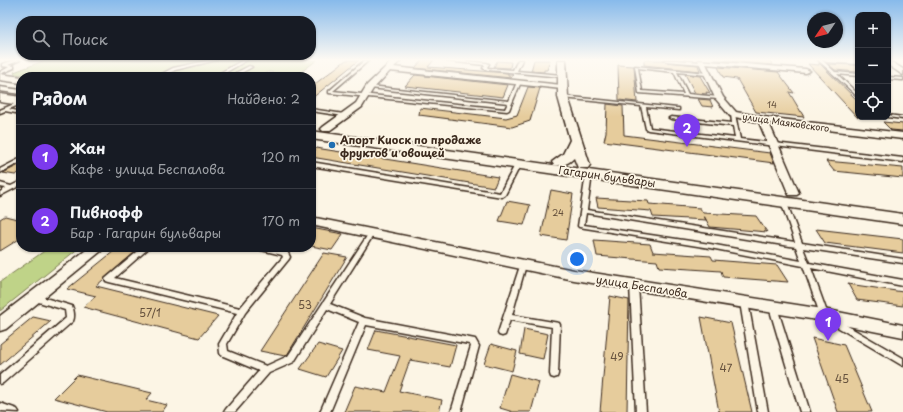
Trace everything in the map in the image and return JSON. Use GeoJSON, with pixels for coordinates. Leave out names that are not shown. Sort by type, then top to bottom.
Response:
{"type":"FeatureCollection","features":[{"type":"Feature","properties":{"kind":"main road"},"geometry":{"type":"LineString","coordinates":[[0,98],[16,101]]}},
{"type":"Feature","properties":{"kind":"main road","name":"Гагарин бульвары"},"geometry":{"type":"LineString","coordinates":[[318,128],[559,162],[585,171]]}},
{"type":"Feature","properties":{"kind":"main road","name":"Гагарин бульвары"},"geometry":{"type":"LineString","coordinates":[[316,136],[518,164],[788,197],[903,209]]}},
{"type":"Feature","properties":{"kind":"main road","name":"Гагарин бульвары"},"geometry":{"type":"LineString","coordinates":[[788,197],[903,219]]}},
{"type":"Feature","properties":{"kind":"street"},"geometry":{"type":"LineString","coordinates":[[318,128],[344,115],[359,105],[364,100],[364,95],[378,79]]}},
{"type":"Feature","properties":{"kind":"street"},"geometry":{"type":"LineString","coordinates":[[491,79],[562,87]]}},
{"type":"Feature","properties":{"kind":"street"},"geometry":{"type":"LineString","coordinates":[[562,79],[562,87],[575,141],[585,171]]}},
{"type":"Feature","properties":{"kind":"street","name":"улица Маяковского"},"geometry":{"type":"LineString","coordinates":[[710,79],[719,98],[732,114],[763,120],[903,136]]}},
{"type":"Feature","properties":{"kind":"street"},"geometry":{"type":"LineString","coordinates":[[0,85],[16,87]]}},
{"type":"Feature","properties":{"kind":"street"},"geometry":{"type":"LineString","coordinates":[[0,89],[16,91]]}},
{"type":"Feature","properties":{"kind":"street"},"geometry":{"type":"LineString","coordinates":[[763,120],[773,145],[788,197]]}},
{"type":"Feature","properties":{"kind":"street"},"geometry":{"type":"LineString","coordinates":[[559,162],[569,156],[575,141]]}},
{"type":"Feature","properties":{"kind":"street","name":"улица Беспалова"},"geometry":{"type":"LineString","coordinates":[[316,222],[574,275],[823,315],[903,331]]}},
{"type":"Feature","properties":{"kind":"street"},"geometry":{"type":"LineString","coordinates":[[0,325],[93,252]]}},
{"type":"Feature","properties":{"kind":"lane"},"geometry":{"type":"LineString","coordinates":[[345,79],[330,92],[507,110],[519,82]]}},
{"type":"Feature","properties":{"kind":"lane"},"geometry":{"type":"LineString","coordinates":[[537,79],[562,87],[643,105],[677,109]]}},
{"type":"Feature","properties":{"kind":"lane"},"geometry":{"type":"LineString","coordinates":[[638,79],[640,94],[719,98]]}},
{"type":"Feature","properties":{"kind":"lane"},"geometry":{"type":"LineString","coordinates":[[679,79],[687,96]]}},
{"type":"Feature","properties":{"kind":"lane"},"geometry":{"type":"LineString","coordinates":[[840,79],[855,93]]}},
{"type":"Feature","properties":{"kind":"lane"},"geometry":{"type":"LineString","coordinates":[[370,87],[510,102]]}},
{"type":"Feature","properties":{"kind":"lane"},"geometry":{"type":"LineString","coordinates":[[2,111],[16,104]]}},
{"type":"Feature","properties":{"kind":"lane"},"geometry":{"type":"LineString","coordinates":[[643,105],[648,129],[903,160]]}},
{"type":"Feature","properties":{"kind":"lane"},"geometry":{"type":"LineString","coordinates":[[2,111],[16,112]]}},
{"type":"Feature","properties":{"kind":"lane"},"geometry":{"type":"LineString","coordinates":[[316,111],[344,115]]}},
{"type":"Feature","properties":{"kind":"lane"},"geometry":{"type":"LineString","coordinates":[[732,114],[738,140]]}},
{"type":"Feature","properties":{"kind":"lane"},"geometry":{"type":"LineString","coordinates":[[891,116],[903,118]]}},
{"type":"Feature","properties":{"kind":"lane"},"geometry":{"type":"LineString","coordinates":[[671,118],[735,125]]}},
{"type":"Feature","properties":{"kind":"lane"},"geometry":{"type":"LineString","coordinates":[[1,170],[16,162]]}},
{"type":"Feature","properties":{"kind":"lane"},"geometry":{"type":"LineString","coordinates":[[316,165],[502,195],[518,164]]}},
{"type":"Feature","properties":{"kind":"lane"},"geometry":{"type":"LineString","coordinates":[[585,171],[581,226],[710,246],[903,283]]}},
{"type":"Feature","properties":{"kind":"lane"},"geometry":{"type":"LineString","coordinates":[[0,185],[11,188]]}},
{"type":"Feature","properties":{"kind":"lane"},"geometry":{"type":"LineString","coordinates":[[0,194],[16,186]]}},
{"type":"Feature","properties":{"kind":"lane"},"geometry":{"type":"LineString","coordinates":[[788,197],[799,244],[823,315],[903,362]]}},
{"type":"Feature","properties":{"kind":"lane"},"geometry":{"type":"LineString","coordinates":[[583,211],[903,261]]}},
{"type":"Feature","properties":{"kind":"lane"},"geometry":{"type":"LineString","coordinates":[[230,412],[266,370],[291,359],[371,234]]}},
{"type":"Feature","properties":{"kind":"lane"},"geometry":{"type":"LineString","coordinates":[[141,252],[109,279],[242,311]]}},
{"type":"Feature","properties":{"kind":"lane"},"geometry":{"type":"LineString","coordinates":[[266,370],[224,353],[223,344],[242,311],[287,257],[285,253],[280,252]]}},
{"type":"Feature","properties":{"kind":"lane"},"geometry":{"type":"LineString","coordinates":[[502,333],[523,265]]}},
{"type":"Feature","properties":{"kind":"lane"},"geometry":{"type":"LineString","coordinates":[[634,285],[641,412]]}},
{"type":"Feature","properties":{"kind":"lane"},"geometry":{"type":"LineString","coordinates":[[0,380],[70,319],[69,308],[35,298]]}},
{"type":"Feature","properties":{"kind":"lane"},"geometry":{"type":"LineString","coordinates":[[744,302],[763,412]]}},
{"type":"Feature","properties":{"kind":"lane"},"geometry":{"type":"LineString","coordinates":[[326,305],[364,321],[472,341],[475,346],[456,412]]}},
{"type":"Feature","properties":{"kind":"lane"},"geometry":{"type":"LineString","coordinates":[[773,307],[805,412]]}},
{"type":"Feature","properties":{"kind":"lane"},"geometry":{"type":"LineString","coordinates":[[507,317],[556,325],[554,374]]}},
{"type":"Feature","properties":{"kind":"lane"},"geometry":{"type":"LineString","coordinates":[[325,412],[364,321]]}},
{"type":"Feature","properties":{"kind":"lane"},"geometry":{"type":"LineString","coordinates":[[0,407],[14,412]]}},
{"type":"Feature","properties":{"kind":"green space"},"geometry":{"type":"Polygon","coordinates":[[[43,252],[74,252],[0,311],[0,282],[43,252]]]}},
{"type":"Feature","properties":{"kind":"building"},"geometry":{"type":"Polygon","coordinates":[[[321,79],[335,79],[316,95],[316,83],[321,79]]]}},
{"type":"Feature","properties":{"kind":"building"},"geometry":{"type":"Polygon","coordinates":[[[411,79],[454,79],[508,85],[503,97],[405,86],[411,79]]]}},
{"type":"Feature","properties":{"kind":"building"},"geometry":{"type":"Polygon","coordinates":[[[618,79],[635,79],[637,102],[619,100],[618,79]]]}},
{"type":"Feature","properties":{"kind":"building"},"geometry":{"type":"Polygon","coordinates":[[[688,79],[702,79],[710,93],[695,93],[688,79]]]}},
{"type":"Feature","properties":{"kind":"building"},"geometry":{"type":"Polygon","coordinates":[[[737,79],[784,79],[794,93],[789,92],[804,117],[756,112],[737,79]]]}},
{"type":"Feature","properties":{"kind":"building"},"geometry":{"type":"Polygon","coordinates":[[[822,79],[836,79],[855,98],[855,115],[822,79]]]}},
{"type":"Feature","properties":{"kind":"building"},"geometry":{"type":"Polygon","coordinates":[[[528,87],[540,88],[530,121],[512,127],[419,115],[420,108],[506,118],[517,115],[528,87]]]}},
{"type":"Feature","properties":{"kind":"building"},"geometry":{"type":"Polygon","coordinates":[[[698,99],[710,100],[713,107],[702,106],[698,99]]]}},
{"type":"Feature","properties":{"kind":"building"},"geometry":{"type":"Polygon","coordinates":[[[607,104],[623,106],[624,135],[770,153],[774,163],[604,141],[606,132],[607,104]]]}},
{"type":"Feature","properties":{"kind":"building"},"geometry":{"type":"Polygon","coordinates":[[[883,122],[903,124],[903,131],[891,130],[883,122]]]}},
{"type":"Feature","properties":{"kind":"building"},"geometry":{"type":"Polygon","coordinates":[[[316,149],[498,177],[494,187],[316,158],[316,149]]]}},
{"type":"Feature","properties":{"kind":"building"},"geometry":{"type":"Polygon","coordinates":[[[826,161],[903,168],[903,178],[834,171],[826,161]]]}},
{"type":"Feature","properties":{"kind":"building"},"geometry":{"type":"Polygon","coordinates":[[[16,166],[15,175],[3,173],[16,166]]]}},
{"type":"Feature","properties":{"kind":"building"},"geometry":{"type":"Polygon","coordinates":[[[551,190],[573,194],[566,240],[541,236],[551,190]]]}},
{"type":"Feature","properties":{"kind":"building"},"geometry":{"type":"Polygon","coordinates":[[[596,198],[648,201],[649,204],[700,208],[703,213],[756,216],[767,232],[710,227],[704,216],[706,220],[653,217],[651,211],[598,207],[596,198]]]}},
{"type":"Feature","properties":{"kind":"building"},"geometry":{"type":"Polygon","coordinates":[[[507,201],[530,205],[524,225],[499,221],[507,201]]]}},
{"type":"Feature","properties":{"kind":"building"},"geometry":{"type":"Polygon","coordinates":[[[5,216],[16,219],[16,241],[0,251],[0,219],[5,216]]]}},
{"type":"Feature","properties":{"kind":"building"},"geometry":{"type":"Polygon","coordinates":[[[316,229],[343,234],[332,250],[316,247],[316,229]]]}},
{"type":"Feature","properties":{"kind":"building"},"geometry":{"type":"Polygon","coordinates":[[[816,229],[903,239],[903,253],[825,243],[816,229]]]}},
{"type":"Feature","properties":{"kind":"building"},"geometry":{"type":"Polygon","coordinates":[[[594,240],[650,244],[653,252],[711,256],[713,260],[777,265],[788,282],[723,277],[721,271],[659,267],[657,261],[597,256],[594,240]]]}},
{"type":"Feature","properties":{"kind":"building"},"geometry":{"type":"Polygon","coordinates":[[[113,252],[135,252],[96,286],[218,316],[199,338],[83,307],[96,296],[67,289],[113,252]]]}},
{"type":"Feature","properties":{"kind":"building"},"geometry":{"type":"Polygon","coordinates":[[[324,253],[347,257],[287,355],[285,356],[260,351],[324,253]]]}},
{"type":"Feature","properties":{"kind":"building"},"geometry":{"type":"Polygon","coordinates":[[[848,284],[903,292],[903,306],[857,300],[848,284]]]}},
{"type":"Feature","properties":{"kind":"building"},"geometry":{"type":"Polygon","coordinates":[[[610,296],[629,300],[627,412],[600,412],[610,296]]]}},
{"type":"Feature","properties":{"kind":"building"},"geometry":{"type":"Polygon","coordinates":[[[33,317],[51,321],[0,365],[0,344],[33,317]]]}},
{"type":"Feature","properties":{"kind":"building"},"geometry":{"type":"Polygon","coordinates":[[[701,317],[731,323],[752,412],[719,412],[701,317]]]}},
{"type":"Feature","properties":{"kind":"building"},"geometry":{"type":"Polygon","coordinates":[[[524,329],[548,334],[543,359],[520,354],[524,329]]]}},
{"type":"Feature","properties":{"kind":"building"},"geometry":{"type":"Polygon","coordinates":[[[376,330],[456,345],[450,367],[410,360],[399,391],[442,400],[439,412],[344,412],[355,386],[386,392],[400,356],[368,350],[376,330]]]}},
{"type":"Feature","properties":{"kind":"building"},"geometry":{"type":"Polygon","coordinates":[[[812,338],[844,345],[872,412],[838,412],[812,338]]]}},
{"type":"Feature","properties":{"kind":"building"},"geometry":{"type":"Polygon","coordinates":[[[318,344],[342,351],[326,377],[300,369],[318,344]]]}},
{"type":"Feature","properties":{"kind":"building"},"geometry":{"type":"Polygon","coordinates":[[[491,344],[517,351],[512,371],[484,364],[491,344]]]}},
{"type":"Feature","properties":{"kind":"building"},"geometry":{"type":"Polygon","coordinates":[[[510,374],[539,382],[531,412],[513,412],[500,408],[510,374]]]}},
{"type":"Feature","properties":{"kind":"building"},"geometry":{"type":"Polygon","coordinates":[[[77,375],[152,393],[146,400],[167,405],[162,412],[107,412],[54,398],[77,375]]]}},
{"type":"Feature","properties":{"kind":"place","name":"Апорт Киоск по продаже фруктов и овощей"},"geometry":{"type":"Point","coordinates":[332,145]}},
{"type":"Feature","properties":{"kind":"place","name":"Пивнофф"},"geometry":{"type":"Point","coordinates":[687,147]}},
{"type":"Feature","properties":{"kind":"place","name":"Жан"},"geometry":{"type":"Point","coordinates":[828,341]}}]}
